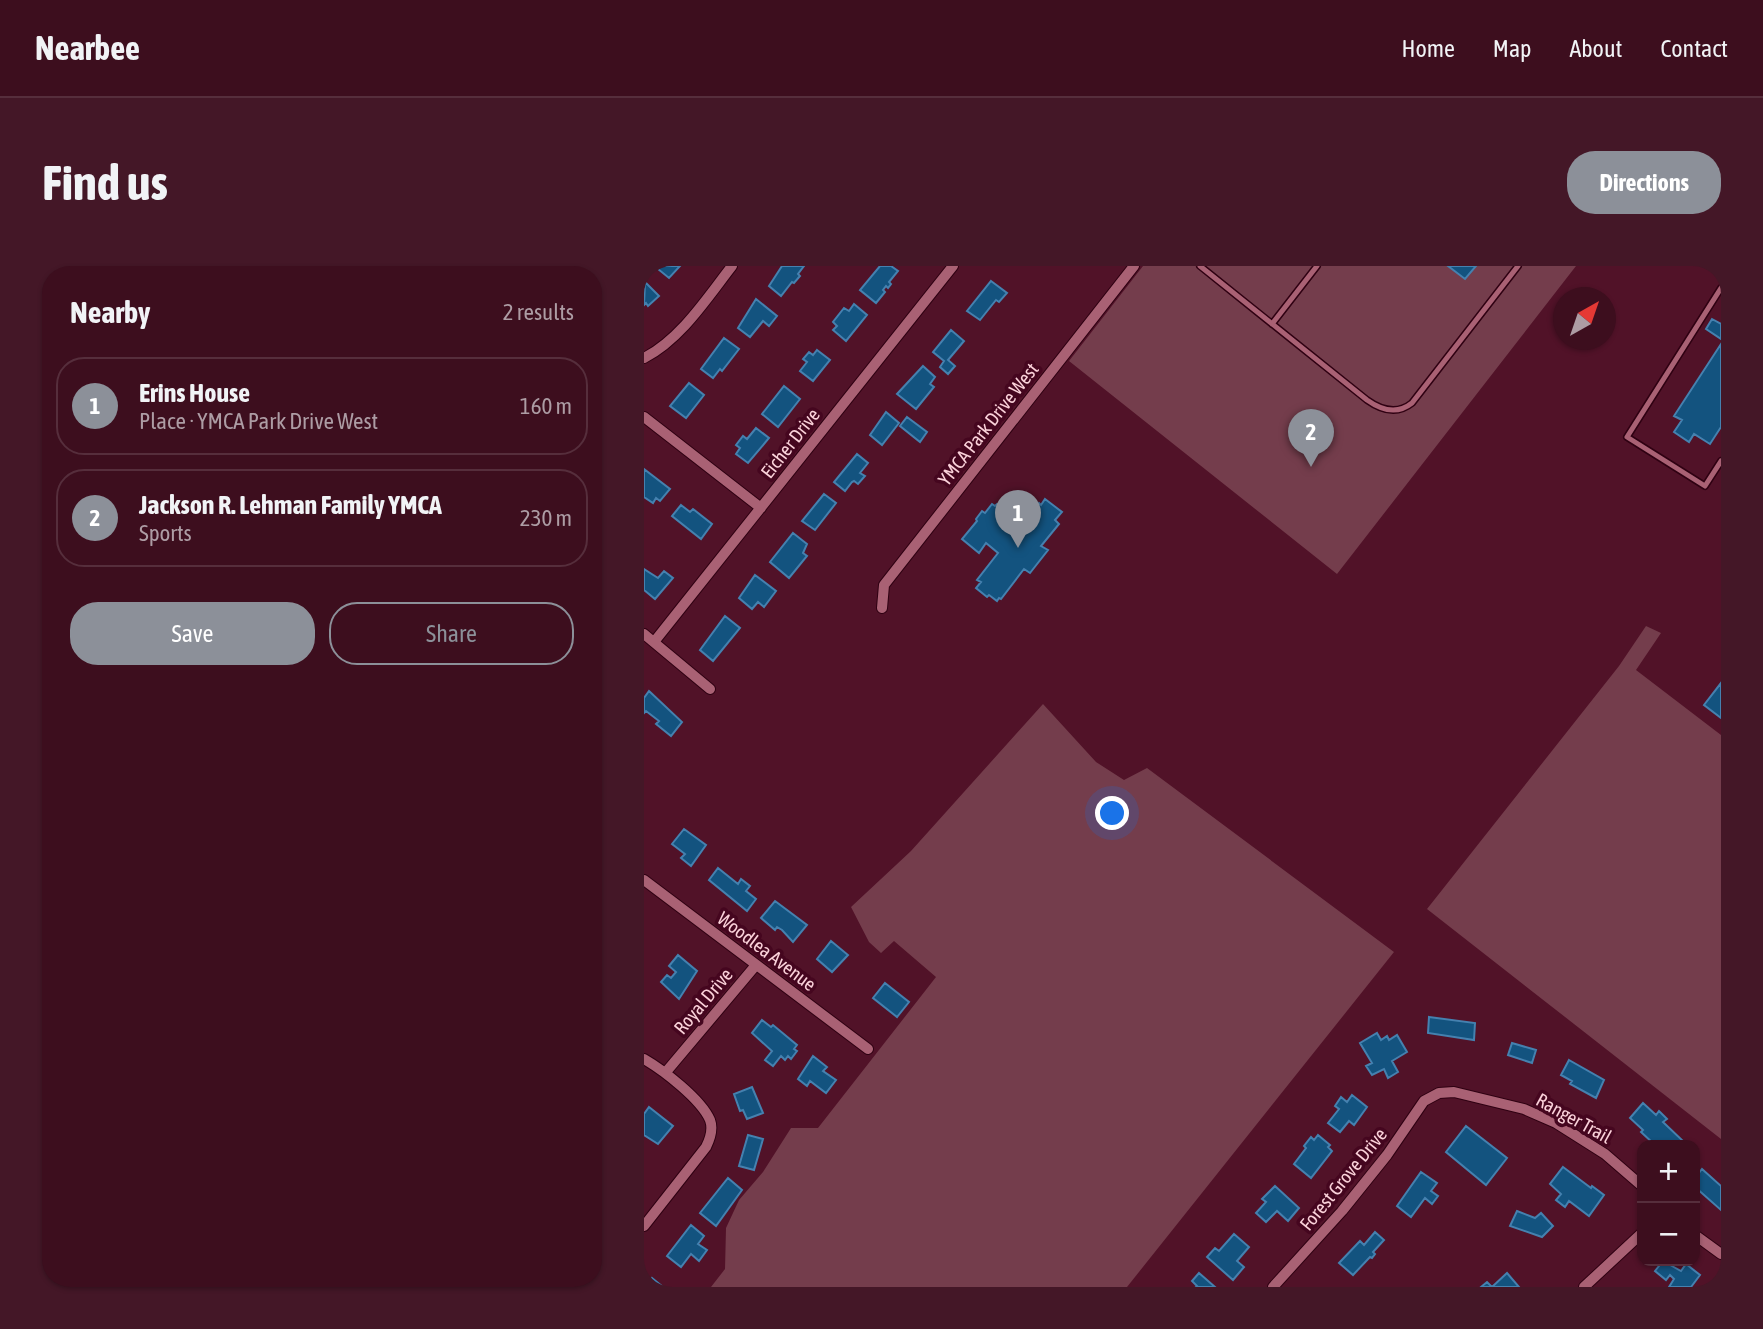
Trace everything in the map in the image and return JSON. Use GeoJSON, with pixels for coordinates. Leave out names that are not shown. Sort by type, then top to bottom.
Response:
{"type":"FeatureCollection","features":[{"type":"Feature","properties":{"kind":"street"},"geometry":{"type":"LineString","coordinates":[[644,358],[658,351],[691,318],[732,266]]}},
{"type":"Feature","properties":{"kind":"street","name":"Eicher Drive"},"geometry":{"type":"LineString","coordinates":[[654,642],[953,266]]}},
{"type":"Feature","properties":{"kind":"street","name":"YMCA Park Drive West"},"geometry":{"type":"LineString","coordinates":[[882,608],[884,584],[1134,266]]}},
{"type":"Feature","properties":{"kind":"street"},"geometry":{"type":"LineString","coordinates":[[644,417],[761,508]]}},
{"type":"Feature","properties":{"kind":"street"},"geometry":{"type":"LineString","coordinates":[[644,634],[710,689]]}},
{"type":"Feature","properties":{"kind":"street","name":"Woodlea Avenue"},"geometry":{"type":"LineString","coordinates":[[644,880],[868,1049]]}},
{"type":"Feature","properties":{"kind":"street","name":"Royal Drive"},"geometry":{"type":"LineString","coordinates":[[666,1072],[756,965]]}},
{"type":"Feature","properties":{"kind":"street"},"geometry":{"type":"LineString","coordinates":[[644,1059],[666,1072],[711,1121],[710,1137],[702,1153],[644,1226]]}},
{"type":"Feature","properties":{"kind":"street","name":"Ranger Trail"},"geometry":{"type":"LineString","coordinates":[[1439,1093],[1454,1092],[1524,1109],[1556,1123],[1605,1154],[1637,1182]]}},
{"type":"Feature","properties":{"kind":"street","name":"Forest Grove Drive"},"geometry":{"type":"LineString","coordinates":[[1273,1287],[1342,1211],[1387,1155],[1424,1101],[1439,1093]]}},
{"type":"Feature","properties":{"kind":"street"},"geometry":{"type":"LineString","coordinates":[[1584,1287],[1637,1238]]}},
{"type":"Feature","properties":{"kind":"street"},"geometry":{"type":"LineString","coordinates":[[1700,1239],[1721,1254]]}},
{"type":"Feature","properties":{"kind":"lane"},"geometry":{"type":"LineString","coordinates":[[1200,266],[1367,400],[1378,407],[1399,410],[1412,403],[1518,266]]}},
{"type":"Feature","properties":{"kind":"lane"},"geometry":{"type":"LineString","coordinates":[[1272,324],[1317,266]]}},
{"type":"Feature","properties":{"kind":"lane"},"geometry":{"type":"LineString","coordinates":[[1721,288],[1627,436],[1705,486],[1721,461]]}},
{"type":"Feature","properties":{"kind":"shaded area"},"geometry":{"type":"Polygon","coordinates":[[[1143,266],[1576,266],[1560,287],[1553,287],[1553,296],[1337,574],[1069,361],[1143,266]]]}},
{"type":"Feature","properties":{"kind":"shaded area"},"geometry":{"type":"Polygon","coordinates":[[[1646,626],[1661,633],[1636,670],[1721,735],[1721,1139],[1427,909],[1619,666],[1646,626]]]}},
{"type":"Feature","properties":{"kind":"shaded area"},"geometry":{"type":"Polygon","coordinates":[[[1043,704],[1096,762],[1124,780],[1147,768],[1394,952],[1127,1287],[711,1287],[725,1269],[726,1228],[739,1200],[763,1172],[791,1128],[818,1128],[936,977],[894,941],[881,953],[869,942],[851,907],[911,851],[1043,704]]]}},
{"type":"Feature","properties":{"kind":"building"},"geometry":{"type":"Polygon","coordinates":[[[661,266],[680,266],[669,278],[658,269],[661,266]]]}},
{"type":"Feature","properties":{"kind":"building"},"geometry":{"type":"Polygon","coordinates":[[[782,266],[804,266],[798,274],[800,276],[781,296],[769,286],[782,266]]]}},
{"type":"Feature","properties":{"kind":"building"},"geometry":{"type":"Polygon","coordinates":[[[880,266],[891,266],[898,271],[876,303],[860,290],[880,266]]]}},
{"type":"Feature","properties":{"kind":"building"},"geometry":{"type":"Polygon","coordinates":[[[1448,266],[1476,266],[1465,279],[1448,266]]]}},
{"type":"Feature","properties":{"kind":"building"},"geometry":{"type":"Polygon","coordinates":[[[991,281],[1007,293],[999,302],[996,300],[980,320],[967,311],[991,281]]]}},
{"type":"Feature","properties":{"kind":"building"},"geometry":{"type":"Polygon","coordinates":[[[645,282],[659,296],[648,306],[646,303],[644,305],[645,282]]]}},
{"type":"Feature","properties":{"kind":"building"},"geometry":{"type":"Polygon","coordinates":[[[756,299],[777,316],[769,326],[763,321],[750,337],[738,328],[756,299]]]}},
{"type":"Feature","properties":{"kind":"building"},"geometry":{"type":"Polygon","coordinates":[[[854,304],[867,315],[846,341],[833,330],[837,326],[833,322],[844,308],[849,311],[854,304]]]}},
{"type":"Feature","properties":{"kind":"building"},"geometry":{"type":"Polygon","coordinates":[[[1712,319],[1721,324],[1721,339],[1706,329],[1712,319]]]}},
{"type":"Feature","properties":{"kind":"building"},"geometry":{"type":"Polygon","coordinates":[[[951,330],[964,341],[948,360],[955,366],[948,374],[940,367],[944,361],[933,352],[951,330]]]}},
{"type":"Feature","properties":{"kind":"building"},"geometry":{"type":"Polygon","coordinates":[[[724,338],[739,349],[713,378],[701,369],[724,338]]]}},
{"type":"Feature","properties":{"kind":"building"},"geometry":{"type":"Polygon","coordinates":[[[1721,344],[1721,427],[1710,444],[1694,434],[1689,442],[1674,432],[1682,420],[1674,416],[1721,344]]]}},
{"type":"Feature","properties":{"kind":"building"},"geometry":{"type":"Polygon","coordinates":[[[817,350],[830,360],[813,381],[800,371],[807,362],[803,359],[809,352],[813,355],[817,350]]]}},
{"type":"Feature","properties":{"kind":"building"},"geometry":{"type":"Polygon","coordinates":[[[923,366],[935,377],[930,384],[934,387],[916,409],[897,394],[923,366]]]}},
{"type":"Feature","properties":{"kind":"building"},"geometry":{"type":"Polygon","coordinates":[[[689,383],[704,395],[686,418],[670,406],[689,383]]]}},
{"type":"Feature","properties":{"kind":"building"},"geometry":{"type":"Polygon","coordinates":[[[784,386],[800,399],[778,427],[762,414],[784,386]]]}},
{"type":"Feature","properties":{"kind":"building"},"geometry":{"type":"Polygon","coordinates":[[[886,412],[899,423],[882,445],[870,435],[886,412]]]}},
{"type":"Feature","properties":{"kind":"building"},"geometry":{"type":"Polygon","coordinates":[[[907,417],[927,432],[920,442],[900,426],[907,417]]]}},
{"type":"Feature","properties":{"kind":"building"},"geometry":{"type":"Polygon","coordinates":[[[756,428],[769,438],[748,463],[736,454],[740,448],[736,445],[743,436],[747,439],[756,428]]]}},
{"type":"Feature","properties":{"kind":"building"},"geometry":{"type":"Polygon","coordinates":[[[857,454],[868,463],[860,473],[865,476],[858,484],[852,482],[845,491],[834,482],[857,454]]]}},
{"type":"Feature","properties":{"kind":"building"},"geometry":{"type":"Polygon","coordinates":[[[644,469],[670,489],[660,501],[656,498],[653,503],[644,497],[644,469]]]}},
{"type":"Feature","properties":{"kind":"building"},"geometry":{"type":"Polygon","coordinates":[[[824,494],[836,503],[815,530],[802,521],[824,494]]]}},
{"type":"Feature","properties":{"kind":"building"},"geometry":{"type":"Polygon","coordinates":[[[1045,499],[1062,512],[1055,520],[1059,524],[1041,546],[1048,550],[1030,573],[1024,569],[1001,599],[997,601],[989,595],[987,597],[976,588],[981,582],[977,580],[998,553],[986,543],[979,553],[962,539],[982,511],[985,513],[992,504],[997,504],[1024,524],[1045,499]]]}},
{"type":"Feature","properties":{"kind":"building"},"geometry":{"type":"Polygon","coordinates":[[[681,505],[690,512],[693,509],[712,524],[701,539],[672,516],[681,505]]]}},
{"type":"Feature","properties":{"kind":"building"},"geometry":{"type":"Polygon","coordinates":[[[793,533],[807,544],[803,553],[807,556],[789,578],[770,562],[793,533]]]}},
{"type":"Feature","properties":{"kind":"building"},"geometry":{"type":"Polygon","coordinates":[[[644,569],[658,578],[664,571],[673,578],[655,599],[644,590],[644,569]]]}},
{"type":"Feature","properties":{"kind":"building"},"geometry":{"type":"Polygon","coordinates":[[[755,575],[776,591],[764,607],[758,602],[752,609],[739,598],[755,575]]]}},
{"type":"Feature","properties":{"kind":"building"},"geometry":{"type":"Polygon","coordinates":[[[725,616],[740,628],[713,661],[700,650],[725,616]]]}},
{"type":"Feature","properties":{"kind":"building"},"geometry":{"type":"Polygon","coordinates":[[[1721,683],[1721,718],[1704,705],[1721,683]]]}},
{"type":"Feature","properties":{"kind":"building"},"geometry":{"type":"Polygon","coordinates":[[[649,691],[682,722],[671,736],[656,724],[659,721],[646,711],[644,713],[644,698],[649,691]]]}},
{"type":"Feature","properties":{"kind":"building"},"geometry":{"type":"Polygon","coordinates":[[[684,829],[706,845],[691,866],[681,858],[685,854],[672,844],[684,829]]]}},
{"type":"Feature","properties":{"kind":"building"},"geometry":{"type":"Polygon","coordinates":[[[718,868],[738,884],[741,879],[750,886],[746,891],[756,899],[747,911],[709,880],[718,868]]]}},
{"type":"Feature","properties":{"kind":"building"},"geometry":{"type":"Polygon","coordinates":[[[775,901],[807,925],[793,942],[782,930],[777,927],[775,930],[761,918],[775,901]]]}},
{"type":"Feature","properties":{"kind":"building"},"geometry":{"type":"Polygon","coordinates":[[[831,941],[848,955],[832,972],[817,959],[831,941]]]}},
{"type":"Feature","properties":{"kind":"building"},"geometry":{"type":"Polygon","coordinates":[[[678,955],[697,971],[679,999],[661,982],[667,975],[671,978],[676,972],[669,966],[678,955]]]}},
{"type":"Feature","properties":{"kind":"building"},"geometry":{"type":"Polygon","coordinates":[[[885,983],[909,1002],[897,1017],[873,998],[885,983]]]}},
{"type":"Feature","properties":{"kind":"building"},"geometry":{"type":"Polygon","coordinates":[[[1429,1017],[1475,1023],[1474,1040],[1428,1033],[1429,1017]]]}},
{"type":"Feature","properties":{"kind":"building"},"geometry":{"type":"Polygon","coordinates":[[[762,1020],[771,1027],[773,1025],[797,1045],[794,1049],[797,1051],[791,1059],[788,1056],[785,1060],[781,1056],[773,1066],[765,1060],[772,1051],[752,1033],[762,1020]]]}},
{"type":"Feature","properties":{"kind":"building"},"geometry":{"type":"Polygon","coordinates":[[[1377,1033],[1381,1040],[1387,1036],[1389,1040],[1397,1035],[1407,1052],[1392,1061],[1398,1072],[1388,1078],[1384,1069],[1372,1075],[1366,1066],[1372,1063],[1360,1043],[1377,1033]]]}},
{"type":"Feature","properties":{"kind":"building"},"geometry":{"type":"Polygon","coordinates":[[[1512,1043],[1536,1050],[1532,1063],[1508,1055],[1512,1043]]]}},
{"type":"Feature","properties":{"kind":"building"},"geometry":{"type":"Polygon","coordinates":[[[813,1056],[827,1067],[823,1071],[836,1080],[826,1093],[810,1081],[807,1086],[798,1079],[813,1056]]]}},
{"type":"Feature","properties":{"kind":"building"},"geometry":{"type":"Polygon","coordinates":[[[1569,1060],[1604,1080],[1596,1098],[1570,1084],[1572,1081],[1561,1075],[1569,1060]]]}},
{"type":"Feature","properties":{"kind":"building"},"geometry":{"type":"Polygon","coordinates":[[[752,1087],[763,1113],[747,1119],[743,1110],[740,1111],[734,1094],[752,1087]]]}},
{"type":"Feature","properties":{"kind":"building"},"geometry":{"type":"Polygon","coordinates":[[[1352,1095],[1367,1107],[1354,1125],[1349,1121],[1340,1132],[1328,1123],[1339,1109],[1335,1106],[1341,1097],[1347,1102],[1352,1095]]]}},
{"type":"Feature","properties":{"kind":"building"},"geometry":{"type":"Polygon","coordinates":[[[1643,1103],[1656,1115],[1659,1111],[1667,1119],[1663,1122],[1682,1140],[1650,1140],[1630,1118],[1643,1103]]]}},
{"type":"Feature","properties":{"kind":"building"},"geometry":{"type":"Polygon","coordinates":[[[649,1107],[673,1126],[658,1144],[644,1135],[644,1114],[649,1107]]]}},
{"type":"Feature","properties":{"kind":"building"},"geometry":{"type":"Polygon","coordinates":[[[1466,1126],[1507,1158],[1486,1185],[1446,1152],[1466,1126]]]}},
{"type":"Feature","properties":{"kind":"building"},"geometry":{"type":"Polygon","coordinates":[[[748,1135],[763,1139],[754,1170],[739,1166],[748,1135]]]}},
{"type":"Feature","properties":{"kind":"building"},"geometry":{"type":"Polygon","coordinates":[[[1318,1135],[1330,1145],[1328,1147],[1332,1151],[1311,1178],[1294,1164],[1311,1137],[1314,1140],[1318,1135]]]}},
{"type":"Feature","properties":{"kind":"building"},"geometry":{"type":"Polygon","coordinates":[[[1563,1167],[1604,1195],[1589,1216],[1569,1201],[1565,1207],[1556,1200],[1561,1194],[1550,1184],[1563,1167]]]}},
{"type":"Feature","properties":{"kind":"building"},"geometry":{"type":"Polygon","coordinates":[[[1702,1169],[1721,1186],[1721,1210],[1700,1191],[1702,1169]]]}},
{"type":"Feature","properties":{"kind":"building"},"geometry":{"type":"Polygon","coordinates":[[[1421,1172],[1437,1183],[1431,1191],[1438,1196],[1432,1204],[1425,1198],[1411,1217],[1397,1206],[1421,1172]]]}},
{"type":"Feature","properties":{"kind":"building"},"geometry":{"type":"Polygon","coordinates":[[[728,1178],[742,1190],[716,1226],[700,1213],[728,1178]]]}},
{"type":"Feature","properties":{"kind":"building"},"geometry":{"type":"Polygon","coordinates":[[[1275,1186],[1299,1208],[1288,1221],[1277,1211],[1266,1222],[1256,1213],[1266,1202],[1262,1199],[1275,1186]]]}},
{"type":"Feature","properties":{"kind":"building"},"geometry":{"type":"Polygon","coordinates":[[[1517,1211],[1535,1218],[1541,1213],[1553,1226],[1542,1237],[1510,1226],[1517,1211]]]}},
{"type":"Feature","properties":{"kind":"building"},"geometry":{"type":"Polygon","coordinates":[[[691,1225],[704,1236],[698,1244],[707,1250],[699,1261],[691,1254],[681,1267],[667,1256],[691,1225]]]}},
{"type":"Feature","properties":{"kind":"building"},"geometry":{"type":"Polygon","coordinates":[[[1375,1232],[1384,1240],[1373,1252],[1375,1254],[1372,1258],[1353,1275],[1339,1263],[1360,1241],[1364,1245],[1375,1232]]]}},
{"type":"Feature","properties":{"kind":"building"},"geometry":{"type":"Polygon","coordinates":[[[1234,1234],[1249,1247],[1237,1261],[1244,1267],[1233,1280],[1207,1257],[1215,1248],[1219,1251],[1234,1234]]]}},
{"type":"Feature","properties":{"kind":"building"},"geometry":{"type":"Polygon","coordinates":[[[1659,1266],[1672,1266],[1681,1271],[1685,1266],[1689,1266],[1700,1275],[1691,1287],[1669,1287],[1674,1279],[1670,1275],[1666,1280],[1655,1271],[1659,1266]]]}},
{"type":"Feature","properties":{"kind":"building"},"geometry":{"type":"Polygon","coordinates":[[[1199,1273],[1215,1287],[1196,1287],[1192,1281],[1199,1273]]]}},
{"type":"Feature","properties":{"kind":"building"},"geometry":{"type":"Polygon","coordinates":[[[1507,1273],[1519,1287],[1492,1287],[1507,1273]]]}},
{"type":"Feature","properties":{"kind":"building"},"geometry":{"type":"Polygon","coordinates":[[[652,1278],[663,1287],[645,1287],[652,1278]]]}},
{"type":"Feature","properties":{"kind":"place","name":"Jackson R. Lehman Family YMCA"},"geometry":{"type":"Point","coordinates":[1311,467]}},
{"type":"Feature","properties":{"kind":"place","name":"Erins House"},"geometry":{"type":"Point","coordinates":[1018,548]}}]}
